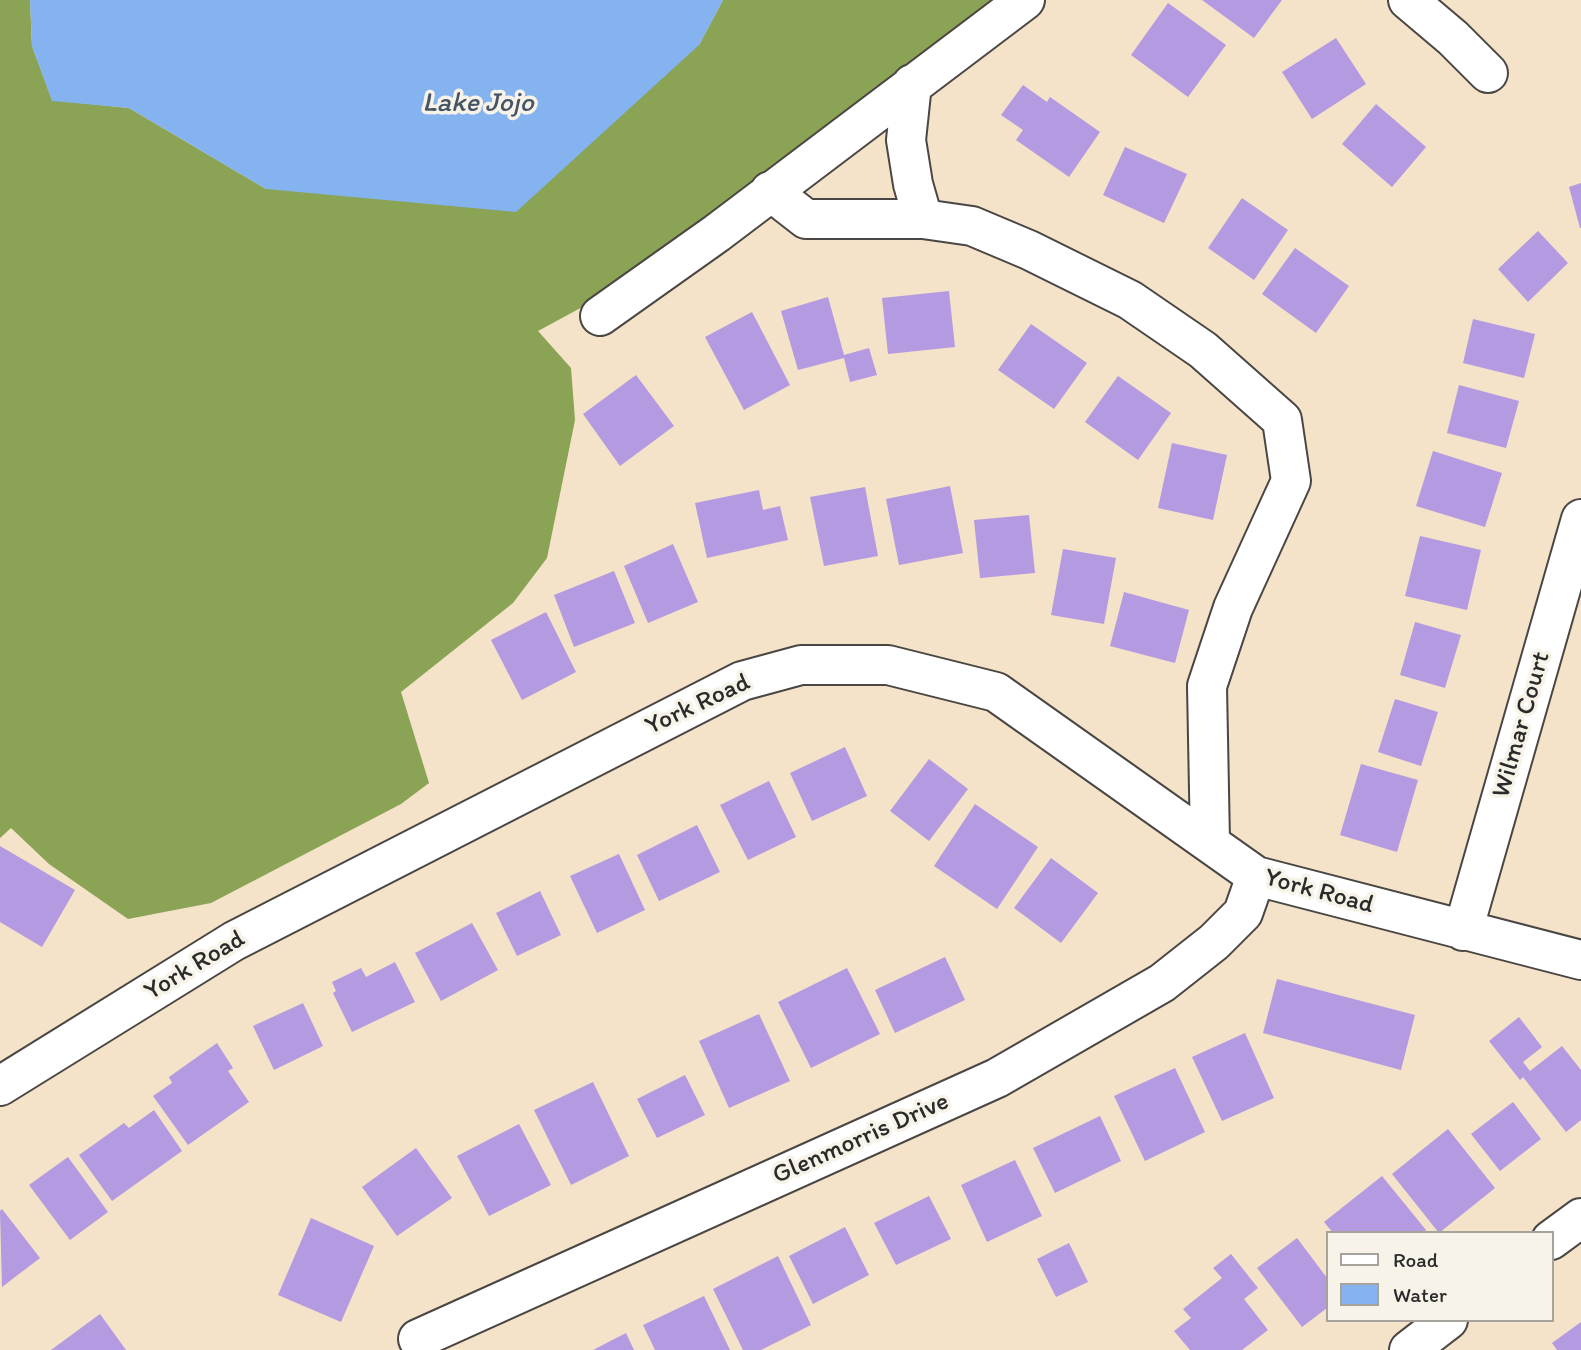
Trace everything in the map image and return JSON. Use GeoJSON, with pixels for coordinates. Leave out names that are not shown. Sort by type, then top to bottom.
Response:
{"type":"FeatureCollection","features":[{"type":"Feature","properties":{"kind":"street"},"geometry":{"type":"LineString","coordinates":[[600,316],[717,233],[1025,0]]}},
{"type":"Feature","properties":{"kind":"street"},"geometry":{"type":"LineString","coordinates":[[1408,0],[1453,38],[1488,73]]}},
{"type":"Feature","properties":{"kind":"street"},"geometry":{"type":"LineString","coordinates":[[912,84],[906,140],[913,184],[923,219]]}},
{"type":"Feature","properties":{"kind":"street"},"geometry":{"type":"LineString","coordinates":[[770,191],[806,219],[923,219],[972,226],[1029,250],[1130,300],[1203,350],[1282,420],[1291,481],[1233,608],[1207,686],[1210,842]]}},
{"type":"Feature","properties":{"kind":"street","name":"Wilmar Court"},"geometry":{"type":"LineString","coordinates":[[1463,931],[1581,519]]}},
{"type":"Feature","properties":{"kind":"street","name":"York Road"},"geometry":{"type":"LineString","coordinates":[[0,1086],[234,941],[743,681],[801,665],[888,665],[996,692],[1255,876],[1581,960]]}},
{"type":"Feature","properties":{"kind":"street","name":"Glenmorris Drive"},"geometry":{"type":"LineString","coordinates":[[418,1339],[997,1078],[1162,983],[1214,942],[1243,913],[1255,876]]}},
{"type":"Feature","properties":{"kind":"street"},"geometry":{"type":"LineString","coordinates":[[1553,1238],[1581,1217]]}},
{"type":"Feature","properties":{"kind":"street"},"geometry":{"type":"LineString","coordinates":[[1409,1350],[1445,1322]]}},
{"type":"Feature","properties":{"kind":"green space"},"geometry":{"type":"Polygon","coordinates":[[[0,0],[30,0],[32,46],[52,100],[129,108],[266,189],[699,45],[723,0],[1045,0],[891,106],[732,226],[538,331],[571,368],[575,420],[547,558],[513,603],[401,692],[429,783],[401,804],[211,903],[128,919],[49,864],[11,828],[0,838],[0,0]]]}},
{"type":"Feature","properties":{"kind":"water","name":"Lake Jojo"},"geometry":{"type":"Polygon","coordinates":[[[30,0],[723,0],[699,45],[516,212],[266,189],[129,108],[52,101],[32,46],[30,0]]]}},
{"type":"Feature","properties":{"kind":"building"},"geometry":{"type":"Polygon","coordinates":[[[1202,0],[1282,0],[1254,38],[1202,0]]]}},
{"type":"Feature","properties":{"kind":"building"},"geometry":{"type":"Polygon","coordinates":[[[1168,3],[1226,45],[1188,97],[1131,55],[1168,3]]]}},
{"type":"Feature","properties":{"kind":"building"},"geometry":{"type":"Polygon","coordinates":[[[1336,38],[1366,84],[1312,119],[1282,72],[1336,38]]]}},
{"type":"Feature","properties":{"kind":"building"},"geometry":{"type":"Polygon","coordinates":[[[1023,85],[1047,102],[1050,97],[1100,132],[1069,177],[1016,140],[1023,130],[1001,115],[1023,85]]]}},
{"type":"Feature","properties":{"kind":"building"},"geometry":{"type":"Polygon","coordinates":[[[1376,104],[1426,147],[1392,187],[1342,144],[1376,104]]]}},
{"type":"Feature","properties":{"kind":"building"},"geometry":{"type":"Polygon","coordinates":[[[1125,147],[1187,174],[1164,223],[1103,195],[1125,147]]]}},
{"type":"Feature","properties":{"kind":"building"},"geometry":{"type":"Polygon","coordinates":[[[1581,183],[1581,228],[1580,228],[1569,187],[1581,183]]]}},
{"type":"Feature","properties":{"kind":"building"},"geometry":{"type":"Polygon","coordinates":[[[1242,198],[1288,230],[1254,280],[1208,248],[1242,198]]]}},
{"type":"Feature","properties":{"kind":"building"},"geometry":{"type":"Polygon","coordinates":[[[1538,231],[1568,263],[1528,302],[1498,269],[1538,231]]]}},
{"type":"Feature","properties":{"kind":"building"},"geometry":{"type":"Polygon","coordinates":[[[1295,248],[1349,286],[1316,333],[1262,294],[1295,248]]]}},
{"type":"Feature","properties":{"kind":"building"},"geometry":{"type":"Polygon","coordinates":[[[949,291],[955,347],[888,354],[882,298],[949,291]]]}},
{"type":"Feature","properties":{"kind":"building"},"geometry":{"type":"Polygon","coordinates":[[[828,297],[844,355],[869,348],[877,375],[850,382],[844,358],[798,370],[781,311],[828,297]]]}},
{"type":"Feature","properties":{"kind":"building"},"geometry":{"type":"Polygon","coordinates":[[[752,312],[790,385],[744,410],[705,337],[752,312]]]}},
{"type":"Feature","properties":{"kind":"building"},"geometry":{"type":"Polygon","coordinates":[[[1473,319],[1535,334],[1524,378],[1463,363],[1473,319]]]}},
{"type":"Feature","properties":{"kind":"building"},"geometry":{"type":"Polygon","coordinates":[[[1031,324],[1087,363],[1054,409],[998,370],[1031,324]]]}},
{"type":"Feature","properties":{"kind":"building"},"geometry":{"type":"Polygon","coordinates":[[[636,375],[674,426],[620,466],[583,414],[636,375]]]}},
{"type":"Feature","properties":{"kind":"building"},"geometry":{"type":"Polygon","coordinates":[[[1118,376],[1171,413],[1138,460],[1085,422],[1118,376]]]}},
{"type":"Feature","properties":{"kind":"building"},"geometry":{"type":"Polygon","coordinates":[[[1459,385],[1519,401],[1506,448],[1447,433],[1459,385]]]}},
{"type":"Feature","properties":{"kind":"building"},"geometry":{"type":"Polygon","coordinates":[[[1172,443],[1227,455],[1213,520],[1158,508],[1172,443]]]}},
{"type":"Feature","properties":{"kind":"building"},"geometry":{"type":"Polygon","coordinates":[[[1433,451],[1502,473],[1485,527],[1416,506],[1433,451]]]}},
{"type":"Feature","properties":{"kind":"building"},"geometry":{"type":"Polygon","coordinates":[[[950,486],[963,553],[899,565],[886,499],[950,486]]]}},
{"type":"Feature","properties":{"kind":"building"},"geometry":{"type":"Polygon","coordinates":[[[865,487],[878,556],[824,566],[810,497],[865,487]]]}},
{"type":"Feature","properties":{"kind":"building"},"geometry":{"type":"Polygon","coordinates":[[[759,490],[763,510],[780,506],[788,540],[707,558],[695,503],[759,490]]]}},
{"type":"Feature","properties":{"kind":"building"},"geometry":{"type":"Polygon","coordinates":[[[1029,515],[1035,573],[980,578],[974,520],[1029,515]]]}},
{"type":"Feature","properties":{"kind":"building"},"geometry":{"type":"Polygon","coordinates":[[[1420,536],[1481,550],[1467,610],[1405,596],[1420,536]]]}},
{"type":"Feature","properties":{"kind":"building"},"geometry":{"type":"Polygon","coordinates":[[[673,544],[698,602],[648,623],[624,566],[673,544]]]}},
{"type":"Feature","properties":{"kind":"building"},"geometry":{"type":"Polygon","coordinates":[[[1063,549],[1116,558],[1104,624],[1051,615],[1063,549]]]}},
{"type":"Feature","properties":{"kind":"building"},"geometry":{"type":"Polygon","coordinates":[[[614,571],[635,623],[574,647],[554,595],[614,571]]]}},
{"type":"Feature","properties":{"kind":"building"},"geometry":{"type":"Polygon","coordinates":[[[1124,592],[1189,610],[1175,663],[1110,646],[1124,592]]]}},
{"type":"Feature","properties":{"kind":"building"},"geometry":{"type":"Polygon","coordinates":[[[546,612],[576,672],[522,700],[491,640],[546,612]]]}},
{"type":"Feature","properties":{"kind":"building"},"geometry":{"type":"Polygon","coordinates":[[[1415,622],[1461,635],[1445,688],[1400,675],[1415,622]]]}},
{"type":"Feature","properties":{"kind":"building"},"geometry":{"type":"Polygon","coordinates":[[[1395,699],[1438,712],[1421,766],[1378,752],[1395,699]]]}},
{"type":"Feature","properties":{"kind":"building"},"geometry":{"type":"Polygon","coordinates":[[[845,747],[867,796],[812,821],[790,773],[845,747]]]}},
{"type":"Feature","properties":{"kind":"building"},"geometry":{"type":"Polygon","coordinates":[[[929,759],[968,789],[929,841],[890,811],[929,759]]]}},
{"type":"Feature","properties":{"kind":"building"},"geometry":{"type":"Polygon","coordinates":[[[1361,764],[1418,780],[1397,852],[1340,835],[1361,764]]]}},
{"type":"Feature","properties":{"kind":"building"},"geometry":{"type":"Polygon","coordinates":[[[769,781],[796,837],[748,860],[720,805],[769,781]]]}},
{"type":"Feature","properties":{"kind":"building"},"geometry":{"type":"Polygon","coordinates":[[[975,804],[1038,847],[997,909],[934,866],[975,804]]]}},
{"type":"Feature","properties":{"kind":"building"},"geometry":{"type":"Polygon","coordinates":[[[697,825],[720,872],[659,901],[637,855],[697,825]]]}},
{"type":"Feature","properties":{"kind":"building"},"geometry":{"type":"Polygon","coordinates":[[[0,846],[75,890],[42,947],[0,922],[0,846]]]}},
{"type":"Feature","properties":{"kind":"building"},"geometry":{"type":"Polygon","coordinates":[[[619,854],[645,910],[597,933],[570,876],[619,854]]]}},
{"type":"Feature","properties":{"kind":"building"},"geometry":{"type":"Polygon","coordinates":[[[1051,858],[1098,893],[1061,943],[1014,908],[1051,858]]]}},
{"type":"Feature","properties":{"kind":"building"},"geometry":{"type":"Polygon","coordinates":[[[540,891],[561,935],[517,956],[496,913],[540,891]]]}},
{"type":"Feature","properties":{"kind":"building"},"geometry":{"type":"Polygon","coordinates":[[[472,923],[498,970],[441,1001],[415,953],[472,923]]]}},
{"type":"Feature","properties":{"kind":"building"},"geometry":{"type":"Polygon","coordinates":[[[945,957],[965,1000],[895,1033],[875,990],[945,957]]]}},
{"type":"Feature","properties":{"kind":"building"},"geometry":{"type":"Polygon","coordinates":[[[395,962],[415,1002],[352,1032],[333,993],[336,991],[332,982],[361,968],[366,977],[395,962]]]}},
{"type":"Feature","properties":{"kind":"building"},"geometry":{"type":"Polygon","coordinates":[[[847,968],[880,1034],[811,1068],[778,1002],[847,968]]]}},
{"type":"Feature","properties":{"kind":"building"},"geometry":{"type":"Polygon","coordinates":[[[1277,979],[1415,1015],[1401,1070],[1263,1033],[1277,979]]]}},
{"type":"Feature","properties":{"kind":"building"},"geometry":{"type":"Polygon","coordinates":[[[303,1003],[323,1046],[274,1070],[253,1026],[303,1003]]]}},
{"type":"Feature","properties":{"kind":"building"},"geometry":{"type":"Polygon","coordinates":[[[759,1014],[790,1081],[729,1108],[699,1041],[759,1014]]]}},
{"type":"Feature","properties":{"kind":"building"},"geometry":{"type":"Polygon","coordinates":[[[1519,1017],[1542,1047],[1523,1062],[1530,1071],[1562,1046],[1581,1070],[1581,1120],[1566,1132],[1523,1077],[1520,1080],[1489,1041],[1519,1017]]]}},
{"type":"Feature","properties":{"kind":"building"},"geometry":{"type":"Polygon","coordinates":[[[1245,1033],[1274,1098],[1222,1121],[1192,1057],[1245,1033]]]}},
{"type":"Feature","properties":{"kind":"building"},"geometry":{"type":"Polygon","coordinates":[[[217,1043],[233,1068],[228,1071],[249,1102],[188,1145],[153,1096],[172,1083],[169,1077],[217,1043]]]}},
{"type":"Feature","properties":{"kind":"building"},"geometry":{"type":"Polygon","coordinates":[[[1175,1068],[1205,1132],[1145,1161],[1114,1096],[1175,1068]]]}},
{"type":"Feature","properties":{"kind":"building"},"geometry":{"type":"Polygon","coordinates":[[[685,1075],[705,1115],[657,1138],[637,1099],[685,1075]]]}},
{"type":"Feature","properties":{"kind":"building"},"geometry":{"type":"Polygon","coordinates":[[[593,1082],[629,1156],[571,1185],[534,1110],[593,1082]]]}},
{"type":"Feature","properties":{"kind":"building"},"geometry":{"type":"Polygon","coordinates":[[[1513,1102],[1541,1139],[1500,1171],[1471,1134],[1513,1102]]]}},
{"type":"Feature","properties":{"kind":"building"},"geometry":{"type":"Polygon","coordinates":[[[154,1110],[182,1151],[112,1201],[79,1155],[124,1123],[129,1128],[154,1110]]]}},
{"type":"Feature","properties":{"kind":"building"},"geometry":{"type":"Polygon","coordinates":[[[1100,1116],[1121,1161],[1055,1193],[1033,1148],[1100,1116]]]}},
{"type":"Feature","properties":{"kind":"building"},"geometry":{"type":"Polygon","coordinates":[[[519,1124],[551,1185],[489,1216],[457,1156],[519,1124]]]}},
{"type":"Feature","properties":{"kind":"building"},"geometry":{"type":"Polygon","coordinates":[[[1448,1129],[1495,1188],[1441,1231],[1437,1231],[1392,1174],[1448,1129]]]}},
{"type":"Feature","properties":{"kind":"building"},"geometry":{"type":"Polygon","coordinates":[[[416,1148],[452,1198],[397,1236],[362,1187],[416,1148]]]}},
{"type":"Feature","properties":{"kind":"building"},"geometry":{"type":"Polygon","coordinates":[[[68,1157],[108,1212],[70,1240],[29,1185],[68,1157]]]}},
{"type":"Feature","properties":{"kind":"building"},"geometry":{"type":"Polygon","coordinates":[[[1015,1160],[1042,1216],[987,1242],[961,1185],[1015,1160]]]}},
{"type":"Feature","properties":{"kind":"building"},"geometry":{"type":"Polygon","coordinates":[[[1382,1176],[1426,1230],[1331,1231],[1324,1222],[1382,1176]]]}},
{"type":"Feature","properties":{"kind":"building"},"geometry":{"type":"Polygon","coordinates":[[[929,1196],[951,1239],[896,1265],[874,1223],[929,1196]]]}},
{"type":"Feature","properties":{"kind":"building"},"geometry":{"type":"Polygon","coordinates":[[[2,1209],[40,1258],[2,1287],[0,1211],[2,1209]]]}},
{"type":"Feature","properties":{"kind":"building"},"geometry":{"type":"Polygon","coordinates":[[[311,1218],[374,1246],[341,1322],[278,1295],[311,1218]]]}},
{"type":"Feature","properties":{"kind":"building"},"geometry":{"type":"Polygon","coordinates":[[[845,1227],[869,1275],[813,1304],[789,1256],[845,1227]]]}},
{"type":"Feature","properties":{"kind":"building"},"geometry":{"type":"Polygon","coordinates":[[[1297,1238],[1326,1277],[1326,1309],[1302,1327],[1257,1268],[1297,1238]]]}},
{"type":"Feature","properties":{"kind":"building"},"geometry":{"type":"Polygon","coordinates":[[[1069,1243],[1088,1282],[1056,1297],[1037,1259],[1069,1243]]]}},
{"type":"Feature","properties":{"kind":"building"},"geometry":{"type":"Polygon","coordinates":[[[1231,1254],[1258,1288],[1244,1299],[1268,1330],[1242,1350],[1190,1350],[1174,1331],[1191,1318],[1183,1309],[1222,1278],[1213,1268],[1231,1254]]]}},
{"type":"Feature","properties":{"kind":"building"},"geometry":{"type":"Polygon","coordinates":[[[778,1256],[811,1325],[761,1350],[743,1350],[713,1289],[778,1256]]]}},
{"type":"Feature","properties":{"kind":"building"},"geometry":{"type":"Polygon","coordinates":[[[704,1296],[730,1350],[655,1350],[643,1325],[704,1296]]]}},
{"type":"Feature","properties":{"kind":"building"},"geometry":{"type":"Polygon","coordinates":[[[100,1314],[126,1350],[51,1350],[100,1314]]]}},
{"type":"Feature","properties":{"kind":"building"},"geometry":{"type":"Polygon","coordinates":[[[1581,1322],[1581,1350],[1557,1350],[1552,1343],[1581,1322]]]}},
{"type":"Feature","properties":{"kind":"building"},"geometry":{"type":"Polygon","coordinates":[[[626,1333],[634,1350],[593,1350],[626,1333]]]}}]}
